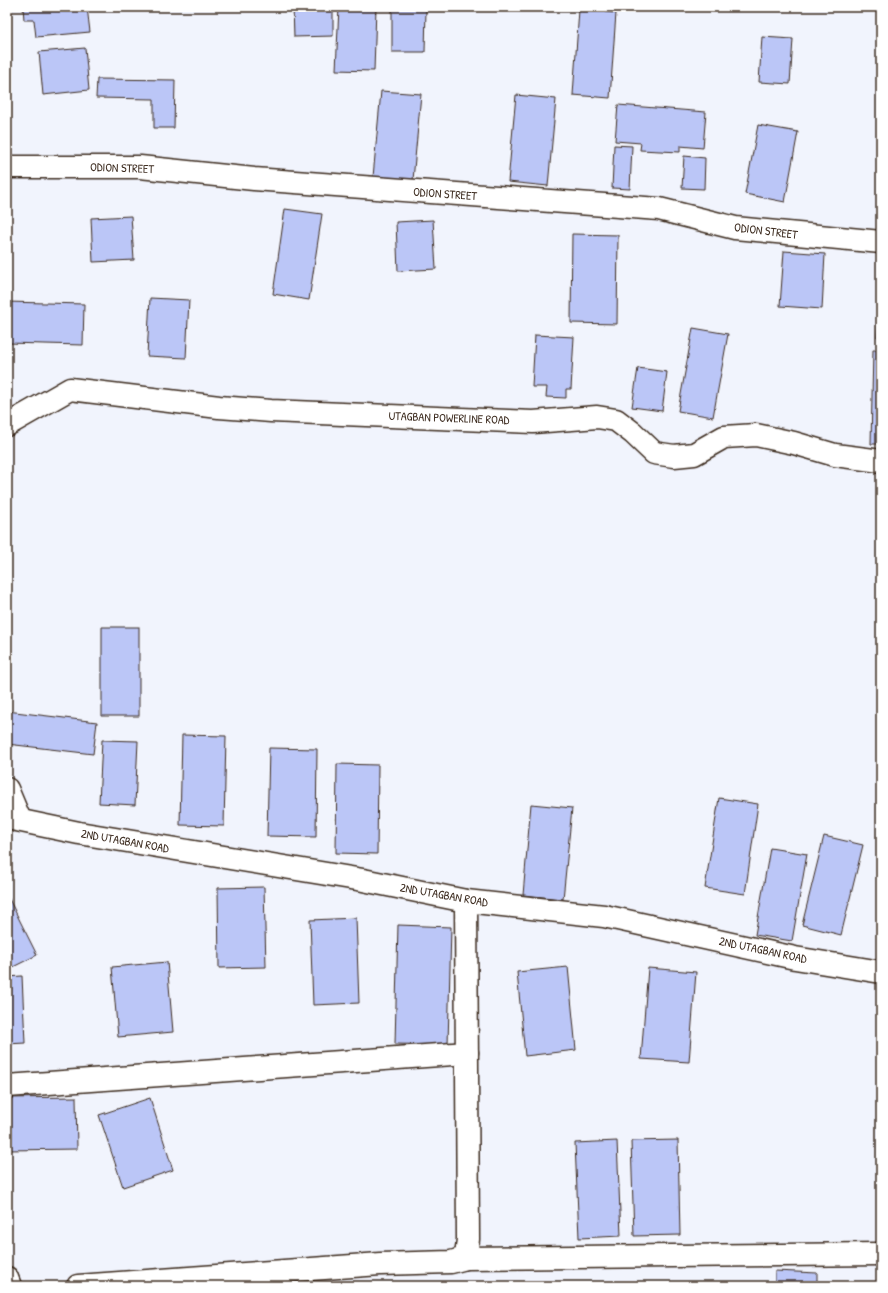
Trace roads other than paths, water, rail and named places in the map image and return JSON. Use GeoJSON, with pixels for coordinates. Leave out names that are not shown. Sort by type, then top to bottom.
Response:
{"type":"FeatureCollection","features":[{"type":"Feature","properties":{"kind":"street","name":"ODION STREET"},"geometry":{"type":"LineString","coordinates":[[7,167],[140,167],[262,180],[659,209],[735,228],[881,242]]}},
{"type":"Feature","properties":{"kind":"street","name":"UTAGBAN POWERLINE ROAD"},"geometry":{"type":"LineString","coordinates":[[7,425],[70,389],[203,405],[271,411],[533,422],[597,416],[616,420],[654,452],[661,454],[674,456],[694,454],[724,437],[756,435],[794,443],[835,455],[881,461]]}},
{"type":"Feature","properties":{"kind":"street"},"geometry":{"type":"LineString","coordinates":[[7,789],[13,819]]}},
{"type":"Feature","properties":{"kind":"street","name":"2ND UTAGBAN ROAD"},"geometry":{"type":"LineString","coordinates":[[13,819],[87,834],[363,880],[466,901],[604,916],[795,958],[881,972]]}},
{"type":"Feature","properties":{"kind":"street"},"geometry":{"type":"LineString","coordinates":[[466,901],[468,1239],[466,1258]]}},
{"type":"Feature","properties":{"kind":"street"},"geometry":{"type":"LineString","coordinates":[[7,1086],[467,1053]]}},
{"type":"Feature","properties":{"kind":"street"},"geometry":{"type":"LineString","coordinates":[[78,1286],[380,1264],[451,1262],[466,1258],[881,1254]]}},
{"type":"Feature","properties":{"kind":"street"},"geometry":{"type":"LineString","coordinates":[[7,1278],[10,1286]]}}]}
